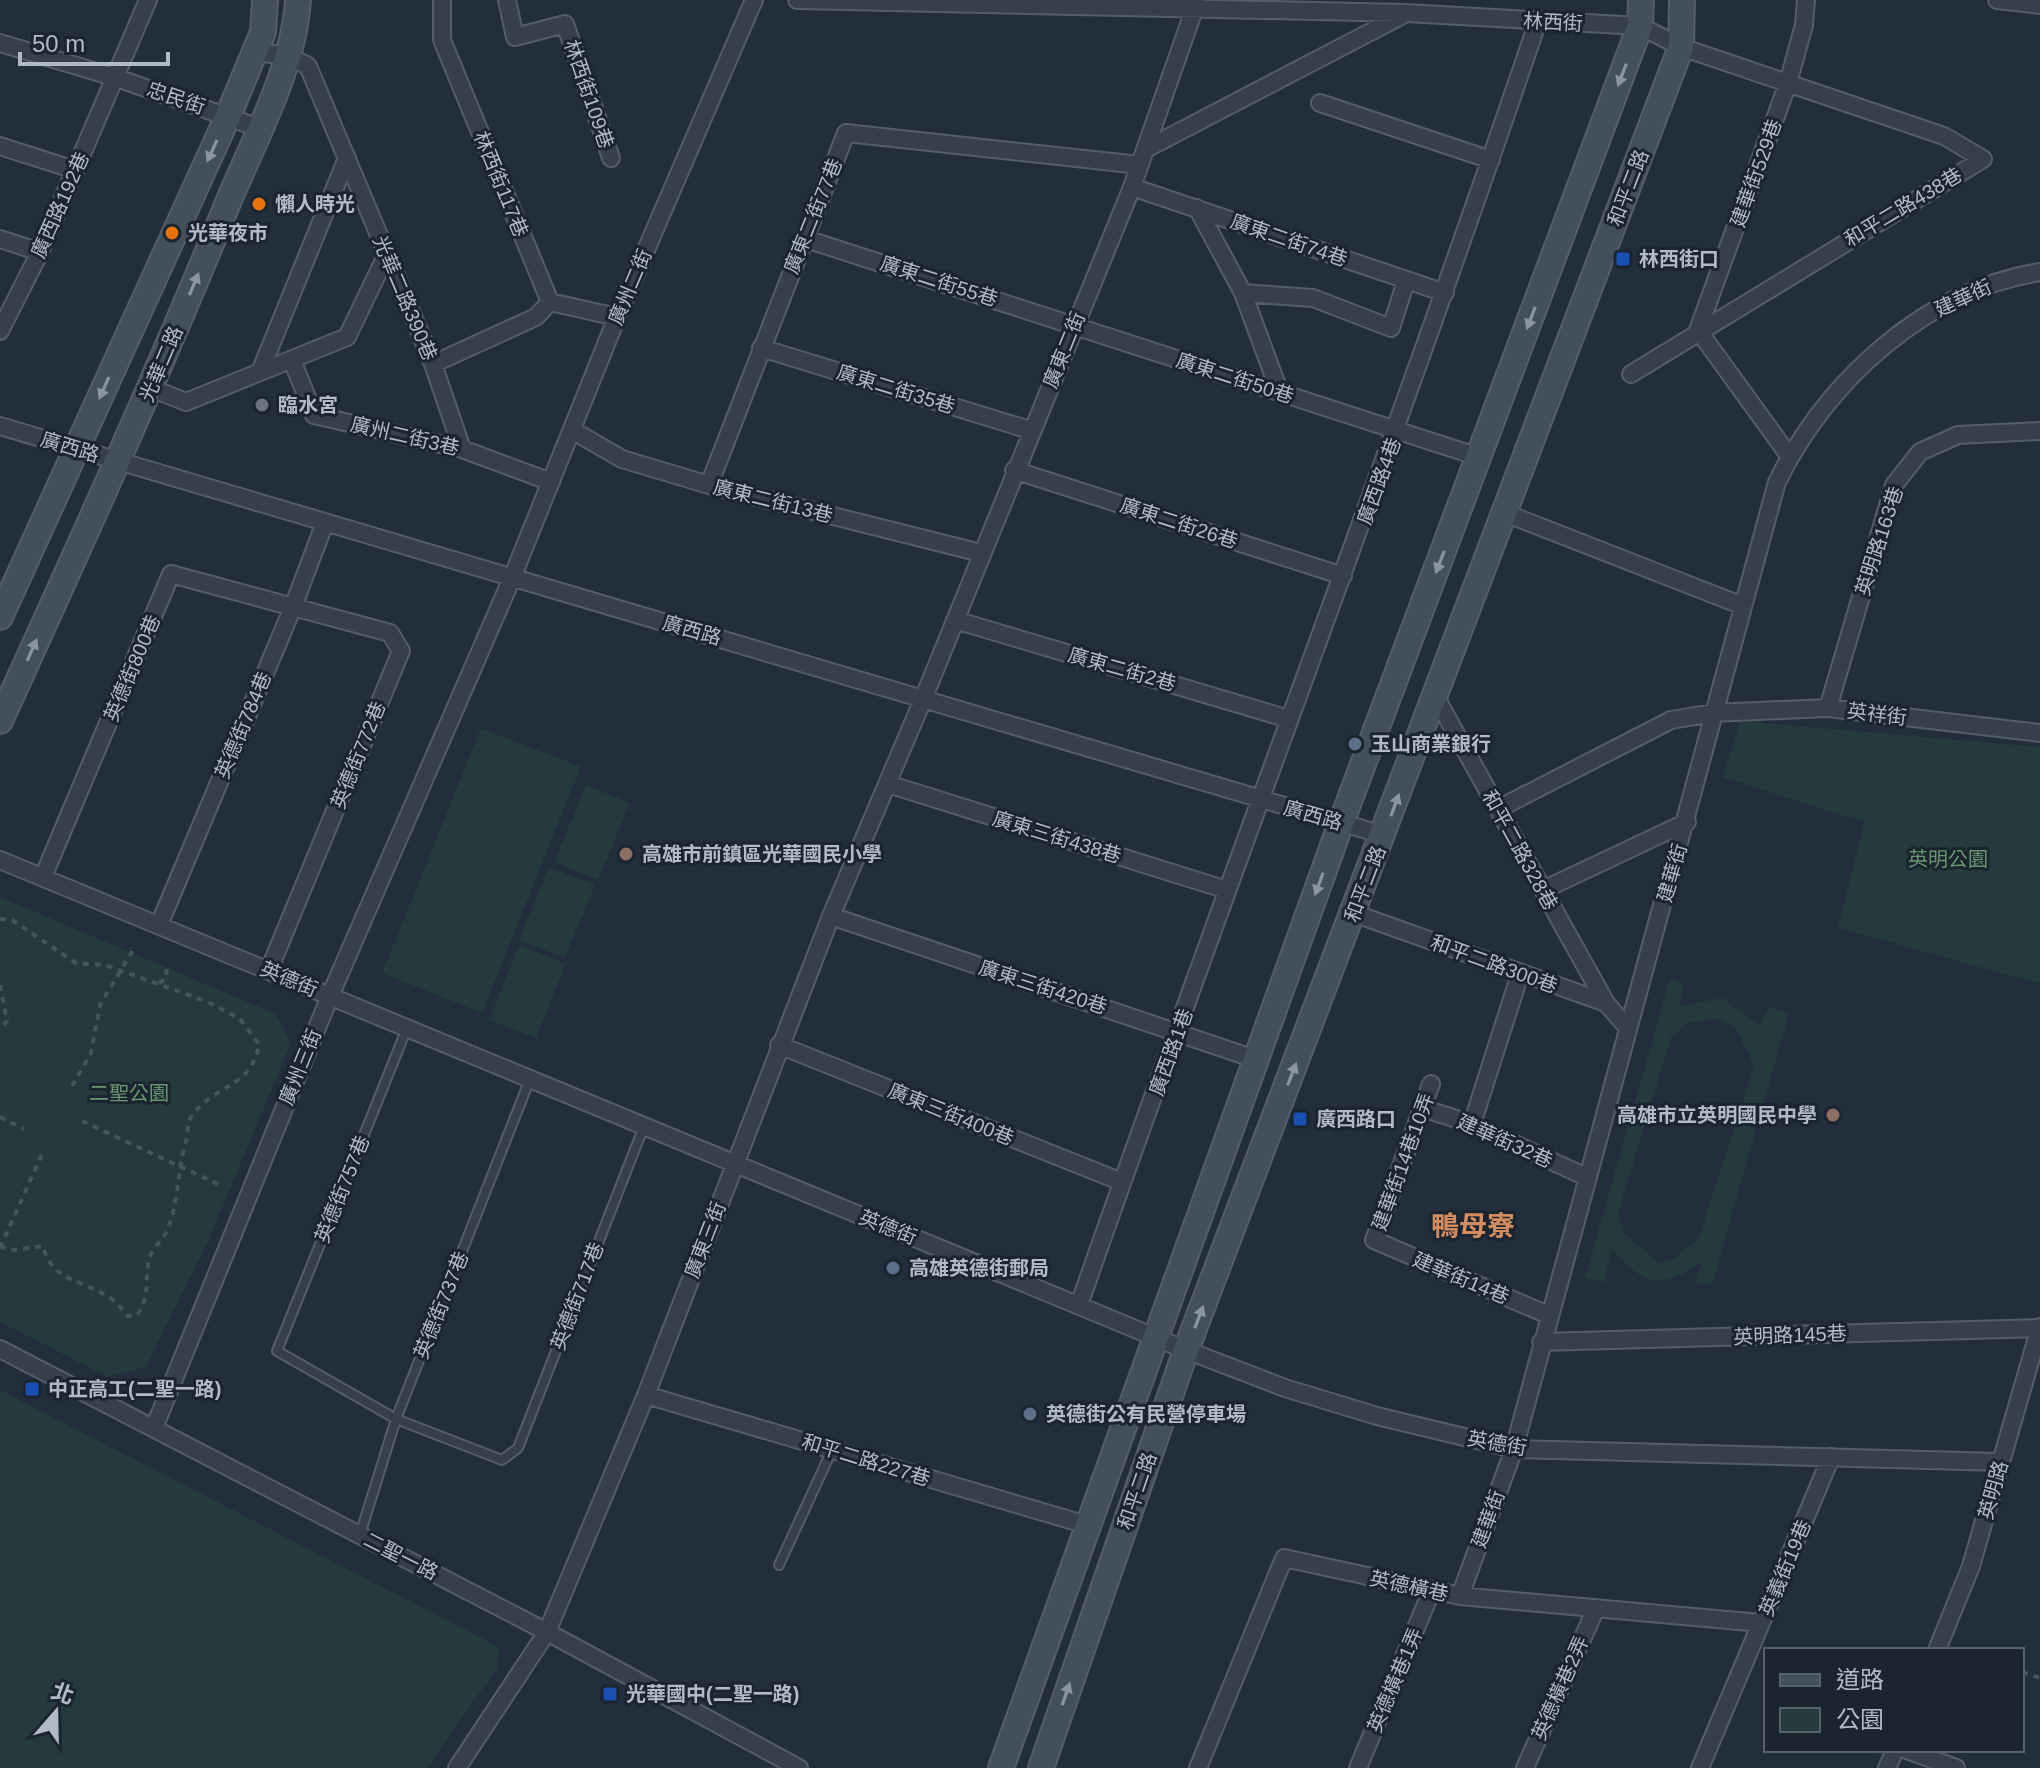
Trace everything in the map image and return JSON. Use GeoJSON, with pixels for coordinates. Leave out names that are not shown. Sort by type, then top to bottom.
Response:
{"type":"FeatureCollection","features":[{"type":"Feature","properties":{"kind":"street","name":"廣西路192巷"},"geometry":{"type":"LineString","coordinates":[[0,331],[40,252],[148,0]]}},
{"type":"Feature","properties":{"kind":"street","name":"光華二路"},"geometry":{"type":"LineString","coordinates":[[0,617],[256,52],[263,32],[265,0]]}},
{"type":"Feature","properties":{"kind":"street","name":"光華二路"},"geometry":{"type":"LineString","coordinates":[[0,721],[151,388],[259,128],[296,34],[298,0]]}},
{"type":"Feature","properties":{"kind":"street","name":"林西街117巷"},"geometry":{"type":"LineString","coordinates":[[442,0],[442,40],[550,302]]}},
{"type":"Feature","properties":{"kind":"street","name":"林西街109巷"},"geometry":{"type":"LineString","coordinates":[[507,0],[515,37],[565,24],[611,158]]}},
{"type":"Feature","properties":{"kind":"street","name":"廣州二街"},"geometry":{"type":"LineString","coordinates":[[512,578],[617,317],[754,0]]}},
{"type":"Feature","properties":{"kind":"street","name":"林西街"},"geometry":{"type":"LineString","coordinates":[[797,0],[1194,5],[1406,13],[1640,26],[1681,47]]}},
{"type":"Feature","properties":{"kind":"street","name":"和平二路"},"geometry":{"type":"LineString","coordinates":[[1001,1768],[1341,823],[1640,26],[1641,0]]}},
{"type":"Feature","properties":{"kind":"street","name":"和平二路"},"geometry":{"type":"LineString","coordinates":[[1041,1768],[1186,1350],[1681,47],[1682,0]]}},
{"type":"Feature","properties":{"kind":"street","name":"建華街529巷"},"geometry":{"type":"LineString","coordinates":[[1698,330],[1788,83],[1804,25],[1806,0]]}},
{"type":"Feature","properties":{"kind":"street"},"geometry":{"type":"LineString","coordinates":[[1997,0],[2040,5]]}},
{"type":"Feature","properties":{"kind":"street","name":"廣東二街"},"geometry":{"type":"LineString","coordinates":[[924,697],[1030,430],[1132,187],[1194,5]]}},
{"type":"Feature","properties":{"kind":"street"},"geometry":{"type":"LineString","coordinates":[[1143,157],[1406,13]]}},
{"type":"Feature","properties":{"kind":"street","name":"廣西路4巷"},"geometry":{"type":"LineString","coordinates":[[1260,799],[1397,431],[1538,21]]}},
{"type":"Feature","properties":{"kind":"street","name":"忠民街"},"geometry":{"type":"LineString","coordinates":[[0,43],[117,78],[259,128]]}},
{"type":"Feature","properties":{"kind":"street","name":"和平二路438巷"},"geometry":{"type":"LineString","coordinates":[[1631,374],[1698,330],[1983,159],[1944,136],[1681,47]]}},
{"type":"Feature","properties":{"kind":"street"},"geometry":{"type":"LineString","coordinates":[[256,52],[288,56]]}},
{"type":"Feature","properties":{"kind":"street","name":"光華二路390巷"},"geometry":{"type":"LineString","coordinates":[[288,56],[308,66],[433,364],[462,449]]}},
{"type":"Feature","properties":{"kind":"street"},"geometry":{"type":"LineString","coordinates":[[1320,103],[1491,160]]}},
{"type":"Feature","properties":{"kind":"street","name":"廣東二街77巷"},"geometry":{"type":"LineString","coordinates":[[709,485],[846,133],[1143,157]]}},
{"type":"Feature","properties":{"kind":"street"},"geometry":{"type":"LineString","coordinates":[[0,146],[75,170]]}},
{"type":"Feature","properties":{"kind":"street"},"geometry":{"type":"LineString","coordinates":[[260,372],[347,158]]}},
{"type":"Feature","properties":{"kind":"street","name":"廣東二街74巷"},"geometry":{"type":"LineString","coordinates":[[1132,187],[1445,293]]}},
{"type":"Feature","properties":{"kind":"street"},"geometry":{"type":"LineString","coordinates":[[1197,208],[1243,293],[1280,393]]}},
{"type":"Feature","properties":{"kind":"street","name":"廣東二街55巷"},"geometry":{"type":"LineString","coordinates":[[803,238],[1074,324]]}},
{"type":"Feature","properties":{"kind":"street"},"geometry":{"type":"LineString","coordinates":[[0,239],[40,252]]}},
{"type":"Feature","properties":{"kind":"street"},"geometry":{"type":"LineString","coordinates":[[151,388],[186,402],[347,337],[387,254]]}},
{"type":"Feature","properties":{"kind":"street","name":"建華街"},"geometry":{"type":"LineString","coordinates":[[1460,1596],[1514,1449],[1777,482],[1811,425],[1865,362],[1920,318],[2012,277],[2040,272]]}},
{"type":"Feature","properties":{"kind":"street"},"geometry":{"type":"LineString","coordinates":[[1243,293],[1313,298],[1391,328],[1406,281]]}},
{"type":"Feature","properties":{"kind":"street"},"geometry":{"type":"LineString","coordinates":[[433,364],[536,317],[550,302],[617,317]]}},
{"type":"Feature","properties":{"kind":"street","name":"廣東二街50巷"},"geometry":{"type":"LineString","coordinates":[[1074,324],[1479,457]]}},
{"type":"Feature","properties":{"kind":"street"},"geometry":{"type":"LineString","coordinates":[[1698,330],[1790,457]]}},
{"type":"Feature","properties":{"kind":"street","name":"廣東二街35巷"},"geometry":{"type":"LineString","coordinates":[[761,348],[1030,430]]}},
{"type":"Feature","properties":{"kind":"street","name":"廣州二街3巷"},"geometry":{"type":"LineString","coordinates":[[292,360],[314,415],[462,449],[551,482]]}},
{"type":"Feature","properties":{"kind":"street","name":"廣西路"},"geometry":{"type":"LineString","coordinates":[[0,426],[324,525],[924,697],[1383,835]]}},
{"type":"Feature","properties":{"kind":"street","name":"廣東二街13巷"},"geometry":{"type":"LineString","coordinates":[[572,430],[622,459],[709,485],[981,553]]}},
{"type":"Feature","properties":{"kind":"street","name":"英明路163巷"},"geometry":{"type":"LineString","coordinates":[[1828,708],[1894,485],[1920,452],[1958,435],[2040,431]]}},
{"type":"Feature","properties":{"kind":"street","name":"廣東二街26巷"},"geometry":{"type":"LineString","coordinates":[[1014,470],[1343,576]]}},
{"type":"Feature","properties":{"kind":"street"},"geometry":{"type":"LineString","coordinates":[[1505,513],[1743,606]]}},
{"type":"Feature","properties":{"kind":"street","name":"英德街784巷"},"geometry":{"type":"LineString","coordinates":[[159,925],[293,607],[324,525]]}},
{"type":"Feature","properties":{"kind":"street","name":"英德街800巷"},"geometry":{"type":"LineString","coordinates":[[43,877],[171,574],[293,607]]}},
{"type":"Feature","properties":{"kind":"street","name":"廣州三街"},"geometry":{"type":"LineString","coordinates":[[154,1428],[330,996],[512,578]]}},
{"type":"Feature","properties":{"kind":"street","name":"英德街772巷"},"geometry":{"type":"LineString","coordinates":[[269,970],[401,651],[390,633],[293,607]]}},
{"type":"Feature","properties":{"kind":"street","name":"廣東二街2巷"},"geometry":{"type":"LineString","coordinates":[[955,620],[1289,719]]}},
{"type":"Feature","properties":{"kind":"street","name":"和平二路328巷"},"geometry":{"type":"LineString","coordinates":[[1435,696],[1606,1003]]}},
{"type":"Feature","properties":{"kind":"street","name":"廣東三街"},"geometry":{"type":"LineString","coordinates":[[457,1768],[547,1632],[646,1395],[831,916],[924,697]]}},
{"type":"Feature","properties":{"kind":"street","name":"英祥街"},"geometry":{"type":"LineString","coordinates":[[1498,809],[1671,720],[1713,713],[1828,708],[2040,733]]}},
{"type":"Feature","properties":{"kind":"street","name":"廣東三街438巷"},"geometry":{"type":"LineString","coordinates":[[888,784],[1227,890]]}},
{"type":"Feature","properties":{"kind":"street","name":"廣西路1巷"},"geometry":{"type":"LineString","coordinates":[[1079,1305],[1260,799]]}},
{"type":"Feature","properties":{"kind":"street"},"geometry":{"type":"LineString","coordinates":[[1543,890],[1687,822]]}},
{"type":"Feature","properties":{"kind":"street","name":"英德街"},"geometry":{"type":"LineString","coordinates":[[0,860],[1186,1350],[1331,1402],[1514,1449],[2001,1462]]}},
{"type":"Feature","properties":{"kind":"street","name":"和平二路300巷"},"geometry":{"type":"LineString","coordinates":[[1353,913],[1606,1003]]}},
{"type":"Feature","properties":{"kind":"street","name":"廣東三街420巷"},"geometry":{"type":"LineString","coordinates":[[831,916],[1255,1059]]}},
{"type":"Feature","properties":{"kind":"street"},"geometry":{"type":"LineString","coordinates":[[1472,1124],[1520,974]]}},
{"type":"Feature","properties":{"kind":"street"},"geometry":{"type":"LineString","coordinates":[[1606,1003],[1627,1027]]}},
{"type":"Feature","properties":{"kind":"street","name":"廣東三街400巷"},"geometry":{"type":"LineString","coordinates":[[779,1045],[1122,1182]]}},
{"type":"Feature","properties":{"kind":"street","name":"建華街14巷10弄"},"geometry":{"type":"LineString","coordinates":[[1374,1240],[1431,1084]]}},
{"type":"Feature","properties":{"kind":"street","name":"建華街32巷"},"geometry":{"type":"LineString","coordinates":[[1422,1108],[1472,1124],[1586,1177]]}},
{"type":"Feature","properties":{"kind":"street","name":"建華街14巷"},"geometry":{"type":"LineString","coordinates":[[1374,1240],[1548,1315]]}},
{"type":"Feature","properties":{"kind":"street","name":"英明路145巷"},"geometry":{"type":"LineString","coordinates":[[1541,1342],[2040,1327]]}},
{"type":"Feature","properties":{"kind":"street","name":"英明路"},"geometry":{"type":"LineString","coordinates":[[1938,1648],[1971,1566],[2040,1327]]}},
{"type":"Feature","properties":{"kind":"street","name":"二聖一路"},"geometry":{"type":"LineString","coordinates":[[0,1349],[547,1632],[799,1768]]}},
{"type":"Feature","properties":{"kind":"street","name":"和平二路227巷"},"geometry":{"type":"LineString","coordinates":[[646,1395],[1087,1525]]}},
{"type":"Feature","properties":{"kind":"street","name":"英義街19巷"},"geometry":{"type":"LineString","coordinates":[[1700,1768],[1831,1457]]}},
{"type":"Feature","properties":{"kind":"street","name":"英德橫巷"},"geometry":{"type":"LineString","coordinates":[[1198,1768],[1284,1558],[1460,1596],[1761,1623]]}},
{"type":"Feature","properties":{"kind":"street","name":"英德橫巷1弄"},"geometry":{"type":"LineString","coordinates":[[1358,1768],[1431,1592]]}},
{"type":"Feature","properties":{"kind":"street","name":"英德橫巷2弄"},"geometry":{"type":"LineString","coordinates":[[1525,1768],[1596,1608]]}},
{"type":"Feature","properties":{"kind":"street"},"geometry":{"type":"LineString","coordinates":[[1912,1752],[1956,1768]]}},
{"type":"Feature","properties":{"kind":"lane","name":"英德街757巷"},"geometry":{"type":"LineString","coordinates":[[396,1419],[277,1351],[407,1028]]}},
{"type":"Feature","properties":{"kind":"lane","name":"英德街737巷"},"geometry":{"type":"LineString","coordinates":[[360,1535],[396,1419],[530,1079]]}},
{"type":"Feature","properties":{"kind":"lane","name":"英德街717巷"},"geometry":{"type":"LineString","coordinates":[[396,1419],[502,1460],[518,1448],[644,1126]]}},
{"type":"Feature","properties":{"kind":"lane"},"geometry":{"type":"LineString","coordinates":[[779,1565],[832,1450]]}},
{"type":"Feature","properties":{"kind":"path"},"geometry":{"type":"LineString","coordinates":[[0,919],[12,920],[76,963],[105,965],[208,1002],[240,1019],[259,1044],[255,1066],[245,1076],[219,1090],[190,1119],[177,1165],[175,1201],[166,1232],[150,1256],[146,1304],[137,1315],[128,1316],[112,1299],[69,1281],[51,1267],[43,1246],[15,1250],[0,1247],[43,1152]]}},
{"type":"Feature","properties":{"kind":"path"},"geometry":{"type":"LineString","coordinates":[[72,1086],[91,1053],[100,1005],[133,950]]}},
{"type":"Feature","properties":{"kind":"path"},"geometry":{"type":"LineString","coordinates":[[159,983],[166,979],[167,964]]}},
{"type":"Feature","properties":{"kind":"path"},"geometry":{"type":"LineString","coordinates":[[0,985],[6,1002],[7,1021],[0,1029]]}},
{"type":"Feature","properties":{"kind":"path"},"geometry":{"type":"LineString","coordinates":[[0,1117],[24,1129]]}},
{"type":"Feature","properties":{"kind":"path"},"geometry":{"type":"LineString","coordinates":[[82,1121],[222,1186]]}},
{"type":"Feature","properties":{"kind":"green space","name":"英明公園"},"geometry":{"type":"Polygon","coordinates":[[[1740,721],[2040,747],[2040,984],[1838,928],[1864,822],[1722,777],[1740,721]]]}},
{"type":"Feature","properties":{"kind":"green space"},"geometry":{"type":"Polygon","coordinates":[[[481,728],[581,767],[482,1013],[382,973],[481,728]]]}},
{"type":"Feature","properties":{"kind":"green space"},"geometry":{"type":"Polygon","coordinates":[[[586,785],[630,803],[598,880],[554,862],[586,785]]]}},
{"type":"Feature","properties":{"kind":"green space"},"geometry":{"type":"Polygon","coordinates":[[[549,867],[595,885],[565,958],[519,940],[549,867]]]}},
{"type":"Feature","properties":{"kind":"green space","name":"二聖公園"},"geometry":{"type":"Polygon","coordinates":[[[0,897],[276,1014],[291,1043],[209,1239],[146,1367],[108,1377],[0,1322],[0,897]]]}},
{"type":"Feature","properties":{"kind":"green space"},"geometry":{"type":"Polygon","coordinates":[[[519,945],[566,964],[536,1038],[489,1020],[519,945]]]}},
{"type":"Feature","properties":{"kind":"green space"},"geometry":{"type":"Polygon","coordinates":[[[1670,978],[1684,985],[1680,1006],[1722,998],[1760,1025],[1768,1007],[1789,1013],[1712,1285],[1695,1283],[1702,1262],[1675,1277],[1654,1280],[1634,1271],[1612,1249],[1604,1282],[1585,1278],[1670,978]],[[1717,1018],[1687,1024],[1671,1037],[1618,1214],[1624,1233],[1658,1263],[1676,1258],[1699,1237],[1754,1066],[1735,1027],[1717,1018]]]}},
{"type":"Feature","properties":{"kind":"green space"},"geometry":{"type":"Polygon","coordinates":[[[0,1390],[499,1647],[497,1668],[427,1768],[0,1768],[0,1390]]]}},
{"type":"Feature","properties":{"kind":"place","name":"懶人時光"},"geometry":{"type":"Point","coordinates":[259,204]}},
{"type":"Feature","properties":{"kind":"place","name":"光華夜市"},"geometry":{"type":"Point","coordinates":[172,233]}},
{"type":"Feature","properties":{"kind":"place","name":"林西街口"},"geometry":{"type":"Point","coordinates":[1623,259]}},
{"type":"Feature","properties":{"kind":"place","name":"臨水宮"},"geometry":{"type":"Point","coordinates":[262,405]}},
{"type":"Feature","properties":{"kind":"place","name":"玉山商業銀行"},"geometry":{"type":"Point","coordinates":[1355,744]}},
{"type":"Feature","properties":{"kind":"place","name":"高雄市前鎮區光華國民小學"},"geometry":{"type":"Point","coordinates":[626,854]}},
{"type":"Feature","properties":{"kind":"place","name":"高雄市立英明國民中學"},"geometry":{"type":"Point","coordinates":[1833,1115]}},
{"type":"Feature","properties":{"kind":"place","name":"廣西路口"},"geometry":{"type":"Point","coordinates":[1300,1119]}},
{"type":"Feature","properties":{"kind":"place","name":"高雄英德街郵局"},"geometry":{"type":"Point","coordinates":[893,1268]}},
{"type":"Feature","properties":{"kind":"place","name":"中正高工(二聖一路)"},"geometry":{"type":"Point","coordinates":[32,1389]}},
{"type":"Feature","properties":{"kind":"place","name":"英德街公有民營停車場"},"geometry":{"type":"Point","coordinates":[1030,1414]}},
{"type":"Feature","properties":{"kind":"place","name":"光華國中(二聖一路)"},"geometry":{"type":"Point","coordinates":[610,1694]}},
{"type":"Feature","properties":{"kind":"district","name":"鴨母寮"},"geometry":{"type":"Point","coordinates":[1473,1226]}}]}
